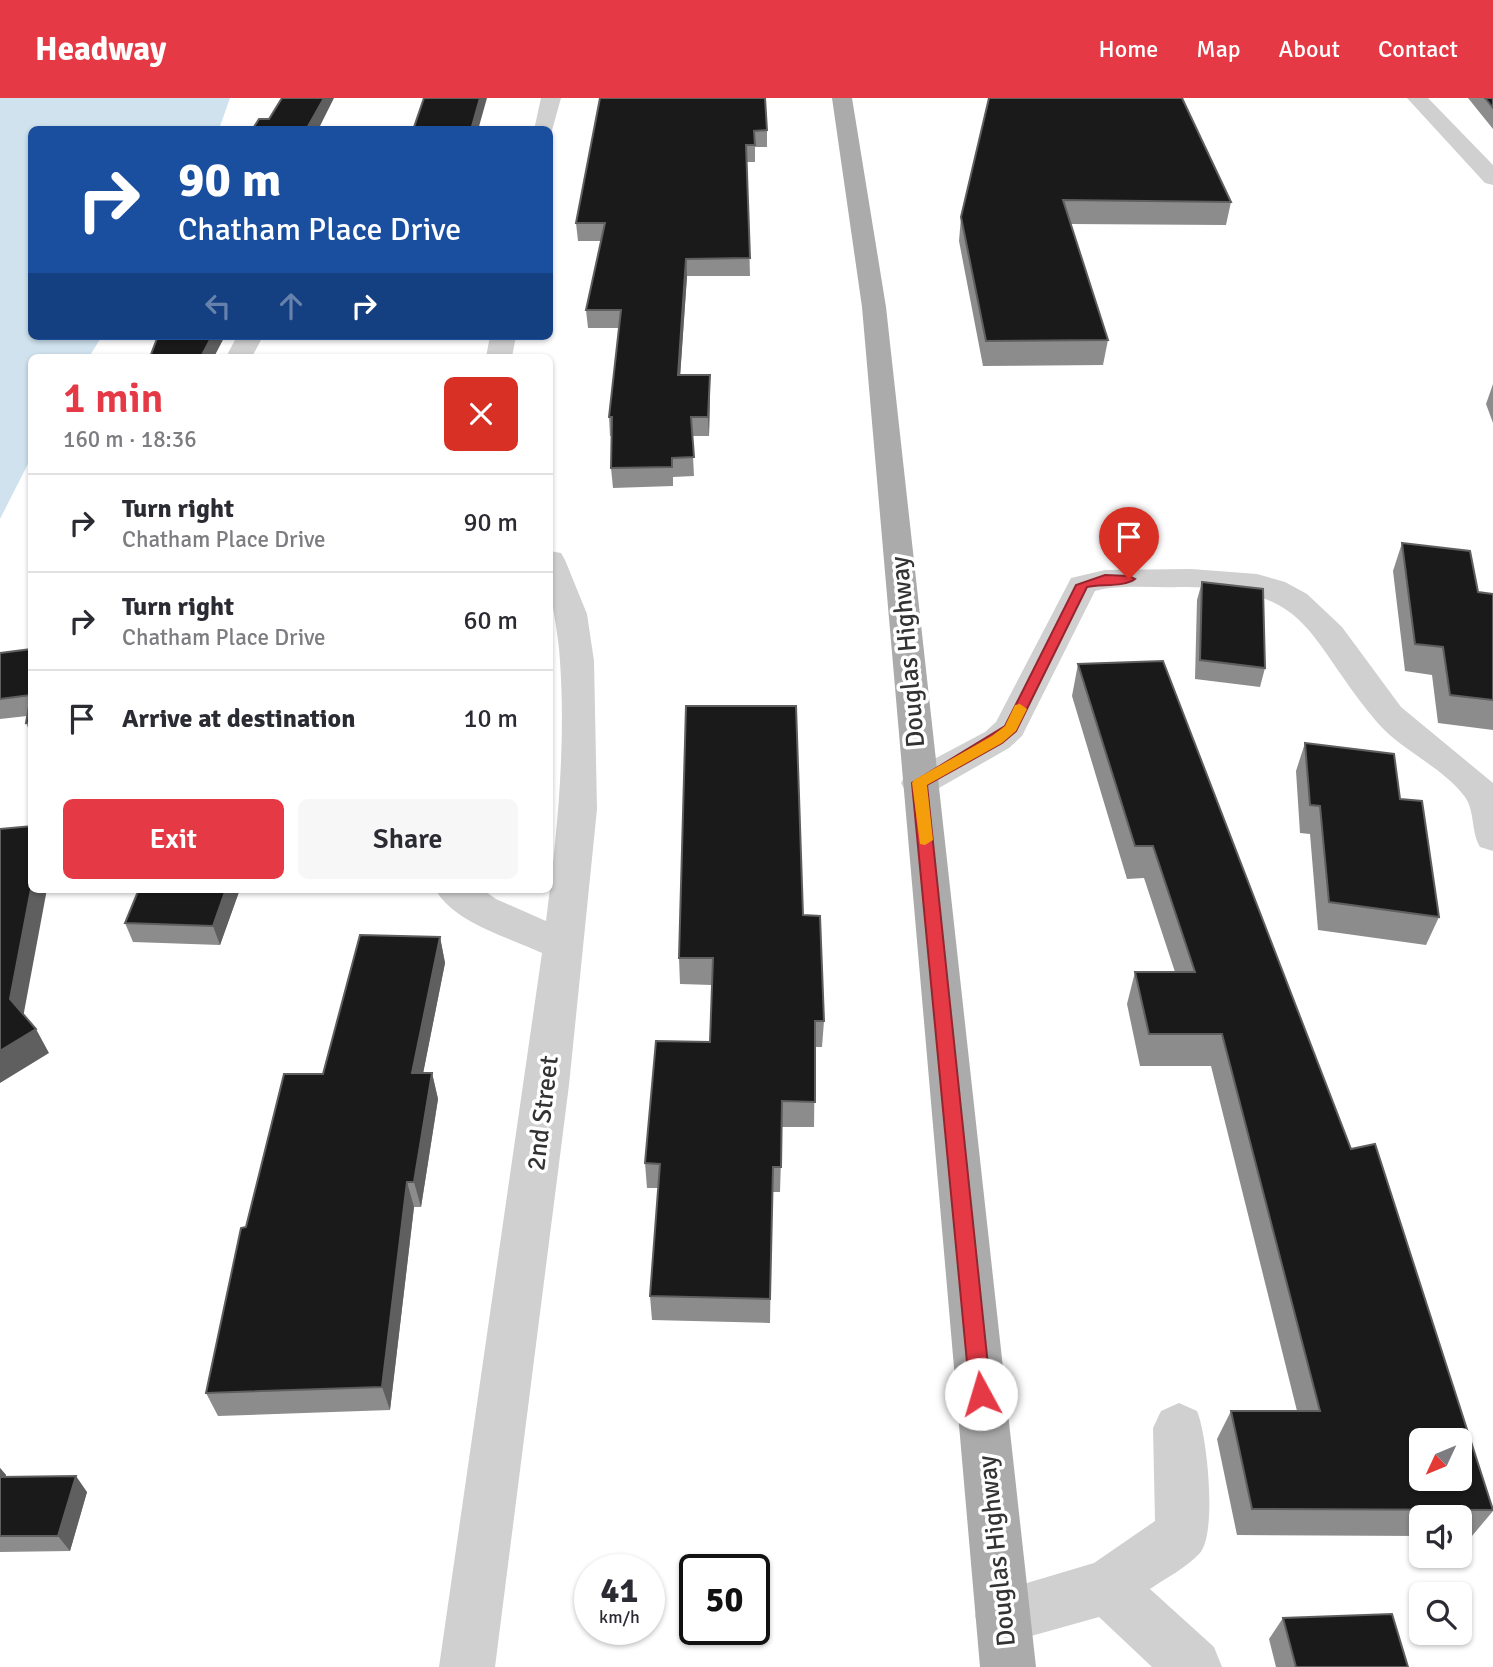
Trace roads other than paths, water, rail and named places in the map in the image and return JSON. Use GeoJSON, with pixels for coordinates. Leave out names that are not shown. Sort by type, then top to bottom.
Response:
{"type":"FeatureCollection","features":[{"type":"Feature","properties":{"kind":"main road","name":"Douglas Highway"},"geometry":{"type":"LineString","coordinates":[[842,98],[874,307],[1008,1667]]}},
{"type":"Feature","properties":{"kind":"street"},"geometry":{"type":"LineString","coordinates":[[545,126],[551,98]]}},
{"type":"Feature","properties":{"kind":"street"},"geometry":{"type":"LineString","coordinates":[[1417,98],[1493,178]]}},
{"type":"Feature","properties":{"kind":"street","name":"2nd Street"},"geometry":{"type":"LineString","coordinates":[[467,1667],[547,1085],[579,809],[580,709],[571,614],[553,568]]}},
{"type":"Feature","properties":{"kind":"street"},"geometry":{"type":"LineString","coordinates":[[919,783],[997,740],[1010,728],[1082,585],[1105,579],[1248,581],[1276,589],[1299,603],[1321,623],[1384,709],[1406,732],[1448,762],[1483,796],[1493,838]]}},
{"type":"Feature","properties":{"kind":"street"},"geometry":{"type":"LineString","coordinates":[[460,893],[482,909],[562,945]]}},
{"type":"Feature","properties":{"kind":"street"},"geometry":{"type":"LineString","coordinates":[[1003,1616],[1107,1587],[1182,1534],[1180,1427]]}},
{"type":"Feature","properties":{"kind":"street"},"geometry":{"type":"LineString","coordinates":[[1107,1587],[1194,1667]]}},
{"type":"Feature","properties":{"kind":"water"},"geometry":{"type":"Polygon","coordinates":[[[0,98],[230,98],[220,126],[28,126],[28,340],[100,340],[91,354],[28,354],[28,464],[0,519],[0,98]]]}}]}
